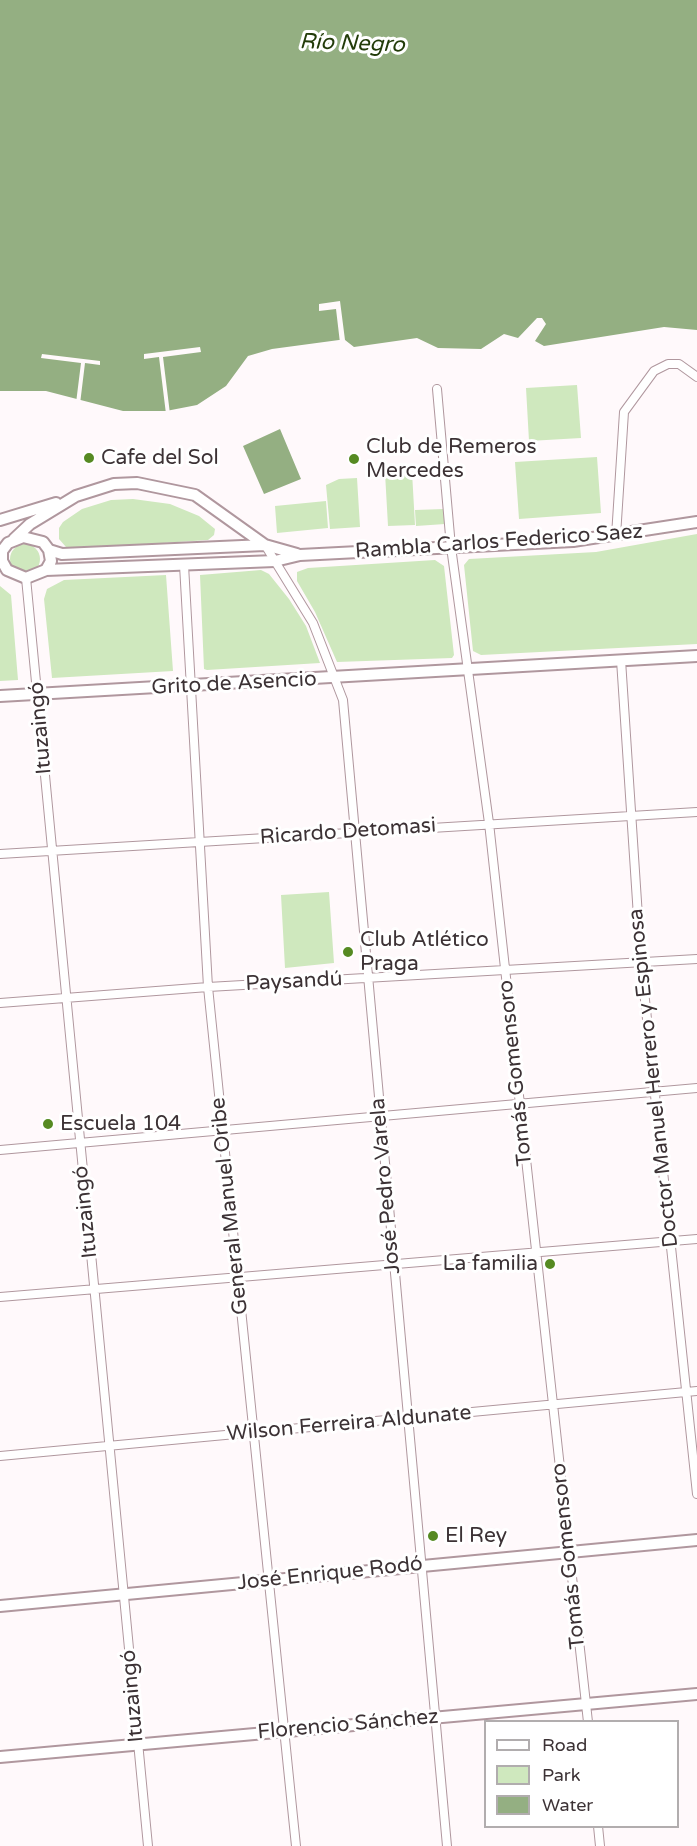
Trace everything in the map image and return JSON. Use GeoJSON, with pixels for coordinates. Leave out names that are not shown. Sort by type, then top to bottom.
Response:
{"type":"FeatureCollection","features":[{"type":"Feature","properties":{"kind":"street"},"geometry":{"type":"LineString","coordinates":[[616,536],[624,412],[654,371],[668,364],[679,364],[697,377]]}},
{"type":"Feature","properties":{"kind":"street","name":"Tomás Gomensoro"},"geometry":{"type":"LineString","coordinates":[[437,388],[451,547],[489,823],[588,1720]]}},
{"type":"Feature","properties":{"kind":"street"},"geometry":{"type":"LineString","coordinates":[[0,520],[114,484],[137,483],[167,487],[195,495],[265,545]]}},
{"type":"Feature","properties":{"kind":"street"},"geometry":{"type":"LineString","coordinates":[[7,543],[32,537],[43,542],[49,550],[51,561],[46,570],[26,578],[5,572],[2,551],[7,543],[30,524],[76,496]]}},
{"type":"Feature","properties":{"kind":"street","name":"Rambla Carlos Federico Saez"},"geometry":{"type":"LineString","coordinates":[[46,570],[275,561],[300,555],[616,536],[697,522]]}},
{"type":"Feature","properties":{"kind":"street","name":"Rambla Carlos Federico Saez"},"geometry":{"type":"LineString","coordinates":[[49,550],[62,554],[265,545],[300,555]]}},
{"type":"Feature","properties":{"kind":"street","name":"José Pedro Varela"},"geometry":{"type":"LineString","coordinates":[[265,545],[313,623],[336,678],[343,706],[433,1718],[447,1846]]}},
{"type":"Feature","properties":{"kind":"street","name":"General Manuel Oribe"},"geometry":{"type":"LineString","coordinates":[[184,565],[208,987],[296,1846]]}},
{"type":"Feature","properties":{"kind":"street","name":"Ituzaingó"},"geometry":{"type":"LineString","coordinates":[[26,578],[64,998],[148,1846]]}},
{"type":"Feature","properties":{"kind":"street","name":"Grito de Asencio"},"geometry":{"type":"LineString","coordinates":[[0,696],[697,656]]}},
{"type":"Feature","properties":{"kind":"street","name":"Doctor Manuel Herrero y Espinosa"},"geometry":{"type":"LineString","coordinates":[[621,660],[641,962],[697,1494]]}},
{"type":"Feature","properties":{"kind":"street","name":"Ricardo Detomasi"},"geometry":{"type":"LineString","coordinates":[[0,854],[697,812]]}},
{"type":"Feature","properties":{"kind":"street","name":"Paysandú"},"geometry":{"type":"LineString","coordinates":[[0,1003],[208,987],[697,959]]}},
{"type":"Feature","properties":{"kind":"street"},"geometry":{"type":"LineString","coordinates":[[0,1149],[697,1088]]}},
{"type":"Feature","properties":{"kind":"street"},"geometry":{"type":"LineString","coordinates":[[0,1297],[697,1239]]}},
{"type":"Feature","properties":{"kind":"street","name":"Wilson Ferreira Aldunate"},"geometry":{"type":"LineString","coordinates":[[0,1456],[697,1391]]}},
{"type":"Feature","properties":{"kind":"street","name":"José Enrique Rodó"},"geometry":{"type":"LineString","coordinates":[[0,1606],[697,1540]]}},
{"type":"Feature","properties":{"kind":"street","name":"Florencio Sánchez"},"geometry":{"type":"LineString","coordinates":[[0,1756],[697,1694]]}},
{"type":"Feature","properties":{"kind":"street"},"geometry":{"type":"LineString","coordinates":[[598,1828],[600,1846]]}},
{"type":"Feature","properties":{"kind":"green space"},"geometry":{"type":"Polygon","coordinates":[[[577,385],[581,438],[529,441],[526,388],[577,385]]]}},
{"type":"Feature","properties":{"kind":"green space"},"geometry":{"type":"Polygon","coordinates":[[[597,457],[601,513],[519,519],[515,462],[597,457]]]}},
{"type":"Feature","properties":{"kind":"green space"},"geometry":{"type":"Polygon","coordinates":[[[412,472],[415,525],[388,526],[385,473],[412,472]]]}},
{"type":"Feature","properties":{"kind":"green space"},"geometry":{"type":"Polygon","coordinates":[[[357,478],[360,527],[330,529],[326,485],[339,479],[357,478]]]}},
{"type":"Feature","properties":{"kind":"green space"},"geometry":{"type":"Polygon","coordinates":[[[133,499],[170,504],[199,516],[215,529],[214,535],[208,540],[71,549],[59,539],[59,528],[63,522],[82,509],[111,500],[133,499]]]}},
{"type":"Feature","properties":{"kind":"green space"},"geometry":{"type":"Polygon","coordinates":[[[326,501],[328,528],[277,533],[275,506],[326,501]]]}},
{"type":"Feature","properties":{"kind":"green space"},"geometry":{"type":"Polygon","coordinates":[[[444,509],[445,524],[416,526],[415,510],[444,509]]]}},
{"type":"Feature","properties":{"kind":"green space"},"geometry":{"type":"Polygon","coordinates":[[[697,534],[697,644],[481,655],[473,651],[464,565],[469,559],[596,552],[697,534]]]}},
{"type":"Feature","properties":{"kind":"green space"},"geometry":{"type":"Polygon","coordinates":[[[25,544],[35,549],[40,559],[35,569],[25,574],[15,569],[10,559],[15,549],[25,544]]]}},
{"type":"Feature","properties":{"kind":"green space"},"geometry":{"type":"Polygon","coordinates":[[[435,560],[444,566],[454,655],[452,658],[337,662],[315,612],[297,581],[297,572],[308,568],[435,560]]]}},
{"type":"Feature","properties":{"kind":"green space"},"geometry":{"type":"Polygon","coordinates":[[[261,570],[269,574],[289,599],[306,626],[320,663],[204,669],[200,575],[261,570]]]}},
{"type":"Feature","properties":{"kind":"green space"},"geometry":{"type":"Polygon","coordinates":[[[166,575],[173,671],[52,678],[44,599],[47,589],[64,580],[166,575]]]}},
{"type":"Feature","properties":{"kind":"green space"},"geometry":{"type":"Polygon","coordinates":[[[0,586],[11,595],[18,680],[0,681],[0,586]]]}},
{"type":"Feature","properties":{"kind":"green space"},"geometry":{"type":"Polygon","coordinates":[[[329,892],[334,963],[285,968],[281,895],[329,892]]]}},
{"type":"Feature","properties":{"kind":"water","name":"Río Negro"},"geometry":{"type":"Polygon","coordinates":[[[0,0],[697,0],[697,330],[664,327],[544,346],[535,341],[546,324],[542,318],[537,318],[518,338],[504,334],[481,349],[438,348],[417,338],[354,347],[345,340],[339,340],[272,349],[248,356],[226,386],[197,405],[166,411],[123,411],[46,391],[0,391],[0,0]]]}},
{"type":"Feature","properties":{"kind":"water"},"geometry":{"type":"Polygon","coordinates":[[[280,429],[301,479],[264,494],[243,446],[280,429]]]}},
{"type":"Feature","properties":{"kind":"pier"},"geometry":{"type":"Polygon","coordinates":[[[340,301],[346,346],[340,343],[336,309],[319,311],[319,304],[340,301]]]}},
{"type":"Feature","properties":{"kind":"pier"},"geometry":{"type":"Polygon","coordinates":[[[200,347],[201,352],[163,357],[170,414],[166,414],[159,357],[144,359],[144,354],[200,347]]]}},
{"type":"Feature","properties":{"kind":"pier"},"geometry":{"type":"Polygon","coordinates":[[[42,354],[100,361],[100,365],[85,363],[80,404],[76,403],[81,363],[41,358],[42,354]]]}},
{"type":"Feature","properties":{"kind":"place","name":"Cafe del Sol"},"geometry":{"type":"Point","coordinates":[89,458]}},
{"type":"Feature","properties":{"kind":"place","name":"Club de Remeros Mercedes"},"geometry":{"type":"Point","coordinates":[354,459]}},
{"type":"Feature","properties":{"kind":"place","name":"Club Atlético Praga"},"geometry":{"type":"Point","coordinates":[348,952]}},
{"type":"Feature","properties":{"kind":"place","name":"Escuela 104"},"geometry":{"type":"Point","coordinates":[48,1124]}},
{"type":"Feature","properties":{"kind":"place","name":"La familia"},"geometry":{"type":"Point","coordinates":[550,1264]}},
{"type":"Feature","properties":{"kind":"place","name":"El Rey"},"geometry":{"type":"Point","coordinates":[433,1536]}}]}
